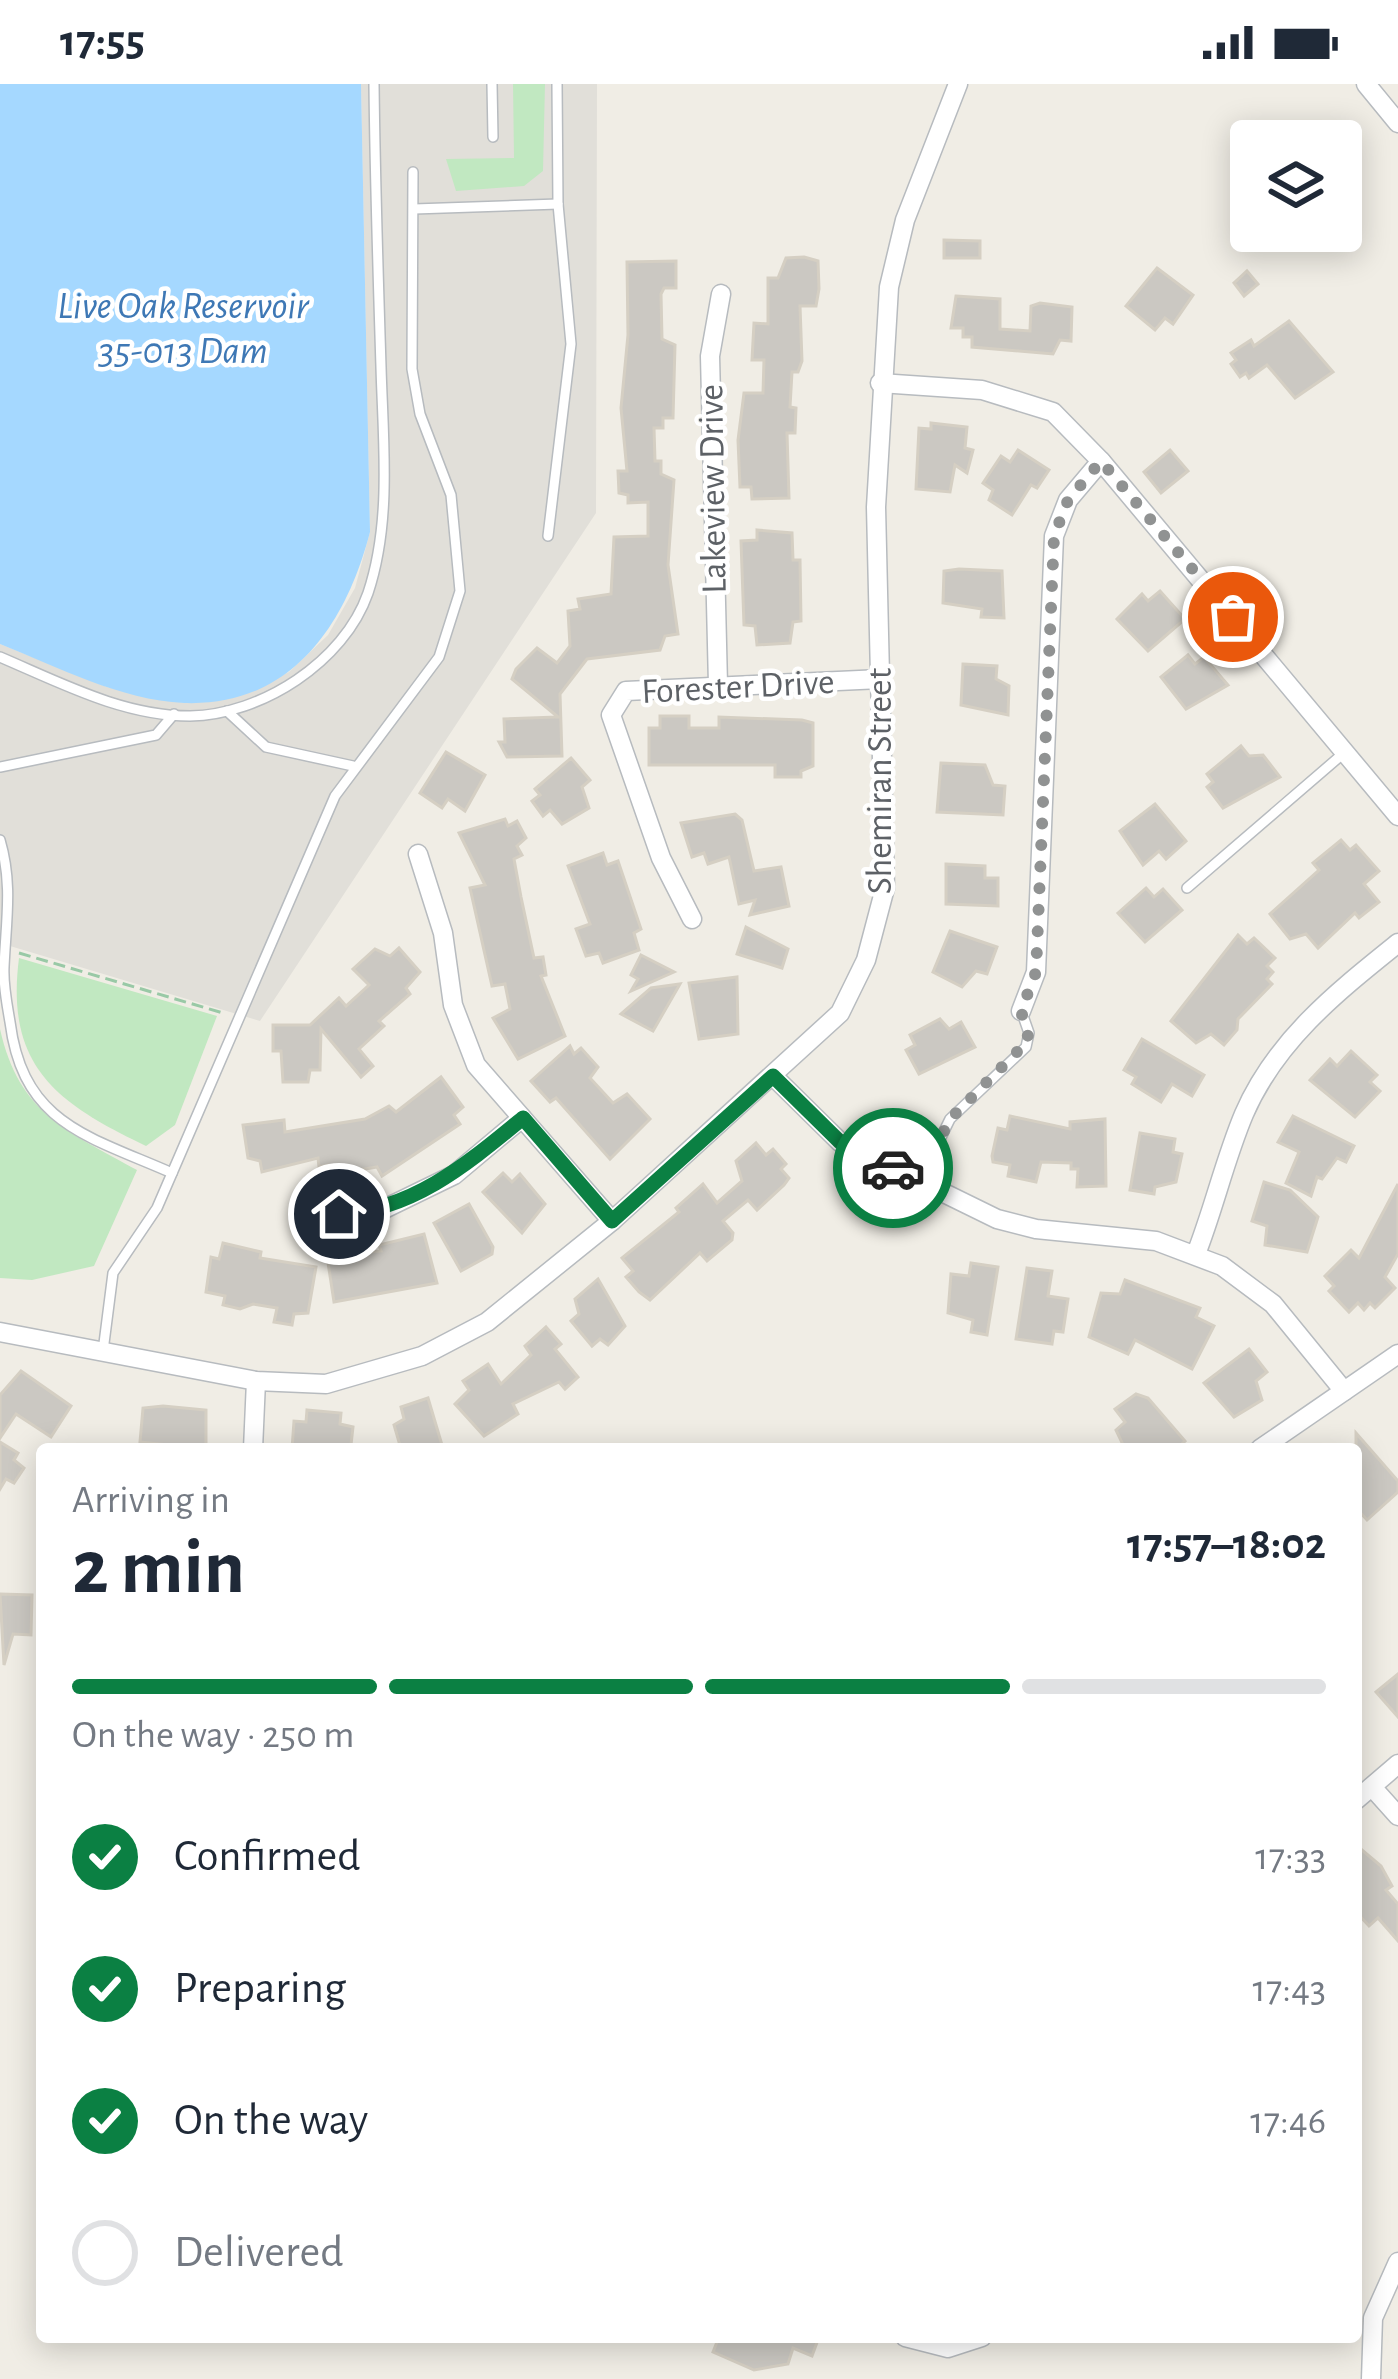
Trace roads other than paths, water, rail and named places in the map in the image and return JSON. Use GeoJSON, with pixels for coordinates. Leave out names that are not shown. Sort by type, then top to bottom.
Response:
{"type":"FeatureCollection","features":[{"type":"Feature","properties":{"kind":"street","name":"Shemiran Street"},"geometry":{"type":"LineString","coordinates":[[0,1332],[256,1381],[326,1384],[422,1356],[487,1322],[612,1221],[840,1013],[866,961],[885,888],[876,507],[889,287],[905,220],[958,84]]}},
{"type":"Feature","properties":{"kind":"street"},"geometry":{"type":"LineString","coordinates":[[1366,84],[1398,123]]}},
{"type":"Feature","properties":{"kind":"street","name":"Lakeview Drive"},"geometry":{"type":"LineString","coordinates":[[718,685],[710,356],[721,294]]}},
{"type":"Feature","properties":{"kind":"street"},"geometry":{"type":"LineString","coordinates":[[880,383],[982,390],[1053,412],[1101,461],[1398,816]]}},
{"type":"Feature","properties":{"kind":"street"},"geometry":{"type":"LineString","coordinates":[[1021,1011],[1036,972],[1054,536],[1068,500],[1101,461]]}},
{"type":"Feature","properties":{"kind":"street","name":"Forester Drive"},"geometry":{"type":"LineString","coordinates":[[692,919],[661,859],[611,715],[626,691],[881,679]]}},
{"type":"Feature","properties":{"kind":"street"},"geometry":{"type":"LineString","coordinates":[[418,854],[442,933],[453,1005],[476,1065],[612,1221]]}},
{"type":"Feature","properties":{"kind":"street"},"geometry":{"type":"LineString","coordinates":[[1196,1254],[1244,1114],[1280,1051],[1315,1013],[1398,943]]}},
{"type":"Feature","properties":{"kind":"street"},"geometry":{"type":"LineString","coordinates":[[773,1076],[840,1142],[997,1219],[1156,1241],[1196,1254],[1251,1285],[1273,1304],[1344,1391]]}},
{"type":"Feature","properties":{"kind":"street"},"geometry":{"type":"LineString","coordinates":[[299,1216],[378,1212],[454,1174],[523,1118]]}},
{"type":"Feature","properties":{"kind":"street"},"geometry":{"type":"LineString","coordinates":[[1269,1443],[1398,1354]]}},
{"type":"Feature","properties":{"kind":"street"},"geometry":{"type":"LineString","coordinates":[[253,1443],[256,1381]]}},
{"type":"Feature","properties":{"kind":"street"},"geometry":{"type":"LineString","coordinates":[[1362,1795],[1398,1764]]}},
{"type":"Feature","properties":{"kind":"street"},"geometry":{"type":"LineString","coordinates":[[1372,1786],[1398,1816]]}},
{"type":"Feature","properties":{"kind":"street"},"geometry":{"type":"LineString","coordinates":[[1371,2379],[1373,2318],[1398,2262]]}},
{"type":"Feature","properties":{"kind":"street"},"geometry":{"type":"LineString","coordinates":[[928,2343],[948,2348],[963,2343]]}},
{"type":"Feature","properties":{"kind":"lane"},"geometry":{"type":"LineString","coordinates":[[0,658],[121,707],[174,714],[227,711],[299,678],[334,650],[368,595],[384,503],[374,84]]}},
{"type":"Feature","properties":{"kind":"lane"},"geometry":{"type":"LineString","coordinates":[[492,84],[493,136]]}},
{"type":"Feature","properties":{"kind":"lane"},"geometry":{"type":"LineString","coordinates":[[548,536],[571,344],[558,205],[557,84]]}},
{"type":"Feature","properties":{"kind":"lane"},"geometry":{"type":"LineString","coordinates":[[103,1352],[113,1273],[157,1208],[352,766],[418,692],[439,657],[460,591],[452,495],[420,414],[412,369],[413,172]]}},
{"type":"Feature","properties":{"kind":"lane"},"geometry":{"type":"LineString","coordinates":[[414,209],[558,205]]}},
{"type":"Feature","properties":{"kind":"lane"},"geometry":{"type":"LineString","coordinates":[[227,711],[266,747],[352,766]]}},
{"type":"Feature","properties":{"kind":"lane"},"geometry":{"type":"LineString","coordinates":[[0,767],[155,735],[174,714]]}},
{"type":"Feature","properties":{"kind":"lane"},"geometry":{"type":"LineString","coordinates":[[1187,888],[1345,752]]}},
{"type":"Feature","properties":{"kind":"lane"},"geometry":{"type":"LineString","coordinates":[[0,840],[10,873],[3,970],[16,1065],[47,1111],[85,1135],[172,1173]]}},
{"type":"Feature","properties":{"kind":"lane"},"geometry":{"type":"LineString","coordinates":[[919,1182],[950,1119],[1026,1047],[1029,1033],[1021,1011]]}},
{"type":"Feature","properties":{"kind":"water","name":"Live Oak Reservoir 35-013 Dam"},"geometry":{"type":"Polygon","coordinates":[[[0,84],[361,84],[370,532],[360,566],[329,628],[284,675],[255,691],[222,701],[160,701],[90,681],[0,644],[0,84]]]}}]}
